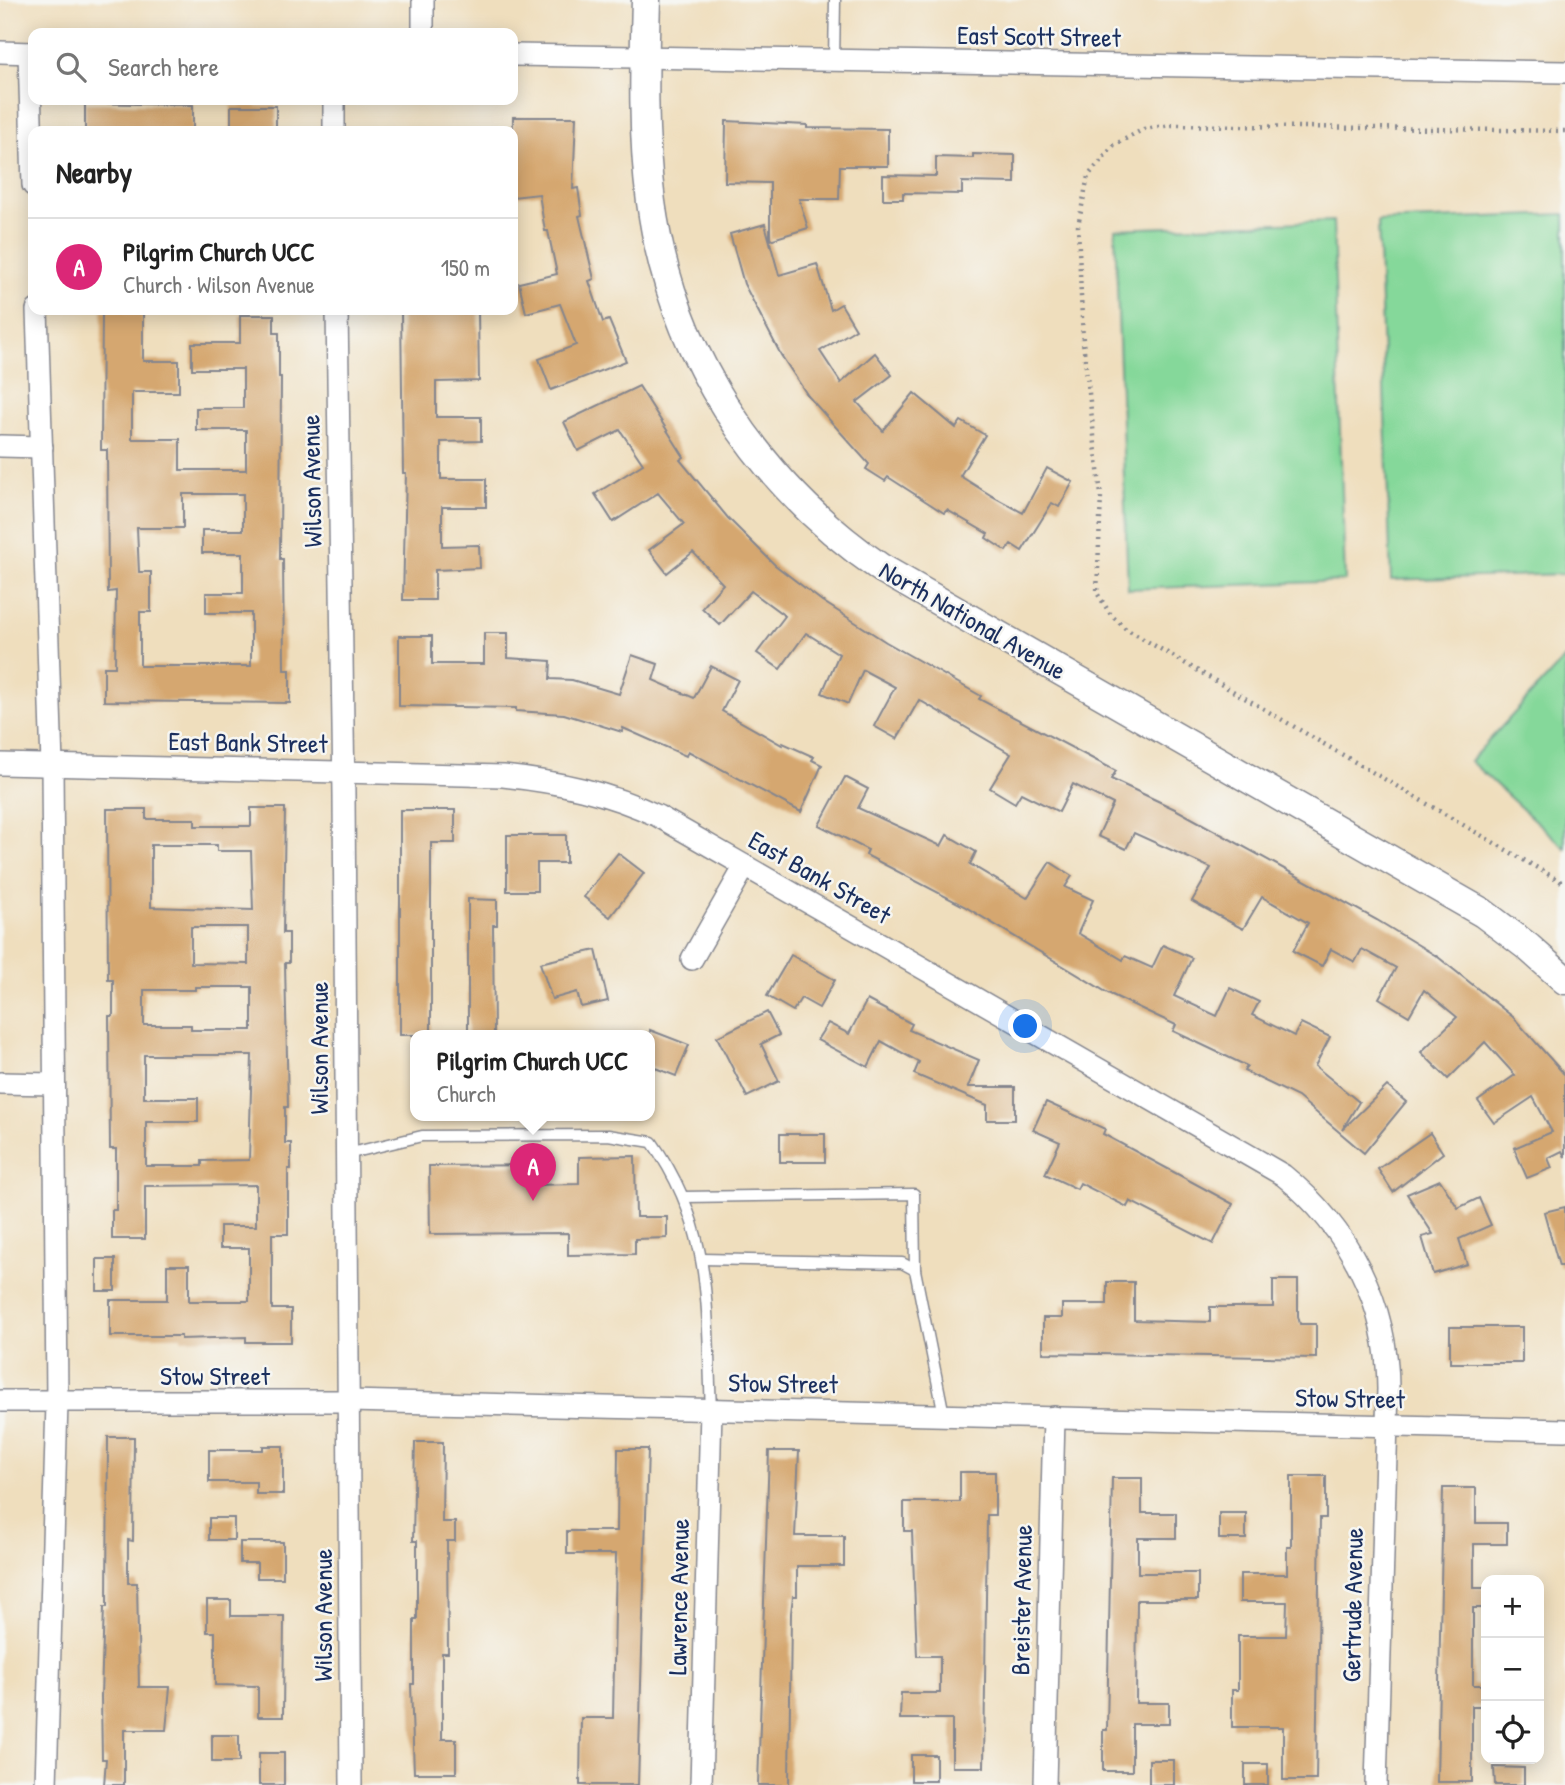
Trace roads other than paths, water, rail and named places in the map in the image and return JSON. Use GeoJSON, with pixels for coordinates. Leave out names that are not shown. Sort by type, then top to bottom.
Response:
{"type":"FeatureCollection","features":[{"type":"Feature","properties":{"kind":"street"},"geometry":{"type":"LineString","coordinates":[[422,28],[423,0]]}},
{"type":"Feature","properties":{"kind":"street","name":"North National Avenue"},"geometry":{"type":"LineString","coordinates":[[646,0],[644,58],[651,203],[659,247],[677,309],[698,359],[734,422],[797,499],[852,547],[898,578],[1483,913],[1528,947],[1565,981]]}},
{"type":"Feature","properties":{"kind":"street"},"geometry":{"type":"LineString","coordinates":[[0,52],[28,53]]}},
{"type":"Feature","properties":{"kind":"street","name":"East Scott Street"},"geometry":{"type":"LineString","coordinates":[[518,55],[1565,72]]}},
{"type":"Feature","properties":{"kind":"street"},"geometry":{"type":"LineString","coordinates":[[32,105],[32,126]]}},
{"type":"Feature","properties":{"kind":"street"},"geometry":{"type":"LineString","coordinates":[[334,105],[334,126]]}},
{"type":"Feature","properties":{"kind":"street"},"geometry":{"type":"LineString","coordinates":[[37,315],[52,765],[57,1403],[46,1785]]}},
{"type":"Feature","properties":{"kind":"street","name":"Wilson Avenue"},"geometry":{"type":"LineString","coordinates":[[337,315],[344,772],[351,1785]]}},
{"type":"Feature","properties":{"kind":"street"},"geometry":{"type":"LineString","coordinates":[[0,446],[42,447]]}},
{"type":"Feature","properties":{"kind":"street","name":"East Bank Street"},"geometry":{"type":"LineString","coordinates":[[0,764],[517,777],[572,785],[636,806],[1267,1164],[1297,1186],[1323,1212],[1345,1241],[1374,1299],[1387,1362],[1384,1427]]}},
{"type":"Feature","properties":{"kind":"street"},"geometry":{"type":"LineString","coordinates":[[692,959],[745,866]]}},
{"type":"Feature","properties":{"kind":"street"},"geometry":{"type":"LineString","coordinates":[[0,1083],[54,1084]]}},
{"type":"Feature","properties":{"kind":"street","name":"Stow Street"},"geometry":{"type":"LineString","coordinates":[[0,1401],[348,1401],[1565,1430]]}},
{"type":"Feature","properties":{"kind":"street","name":"Lawrence Avenue"},"geometry":{"type":"LineString","coordinates":[[701,1785],[710,1410]]}},
{"type":"Feature","properties":{"kind":"street","name":"Breister Avenue"},"geometry":{"type":"LineString","coordinates":[[1045,1785],[1054,1417]]}},
{"type":"Feature","properties":{"kind":"street","name":"Gertrude Avenue"},"geometry":{"type":"LineString","coordinates":[[1376,1785],[1384,1427]]}},
{"type":"Feature","properties":{"kind":"lane"},"geometry":{"type":"LineString","coordinates":[[834,61],[835,0]]}},
{"type":"Feature","properties":{"kind":"lane"},"geometry":{"type":"LineString","coordinates":[[347,1154],[422,1136],[608,1135],[652,1142],[684,1196],[702,1259],[710,1410]]}},
{"type":"Feature","properties":{"kind":"lane"},"geometry":{"type":"LineString","coordinates":[[684,1196],[914,1194],[915,1270],[944,1415]]}},
{"type":"Feature","properties":{"kind":"lane"},"geometry":{"type":"LineString","coordinates":[[702,1259],[902,1262],[915,1270]]}},
{"type":"Feature","properties":{"kind":"place","name":"Pilgrim Church UCC"},"geometry":{"type":"Point","coordinates":[533,1201]}}]}
